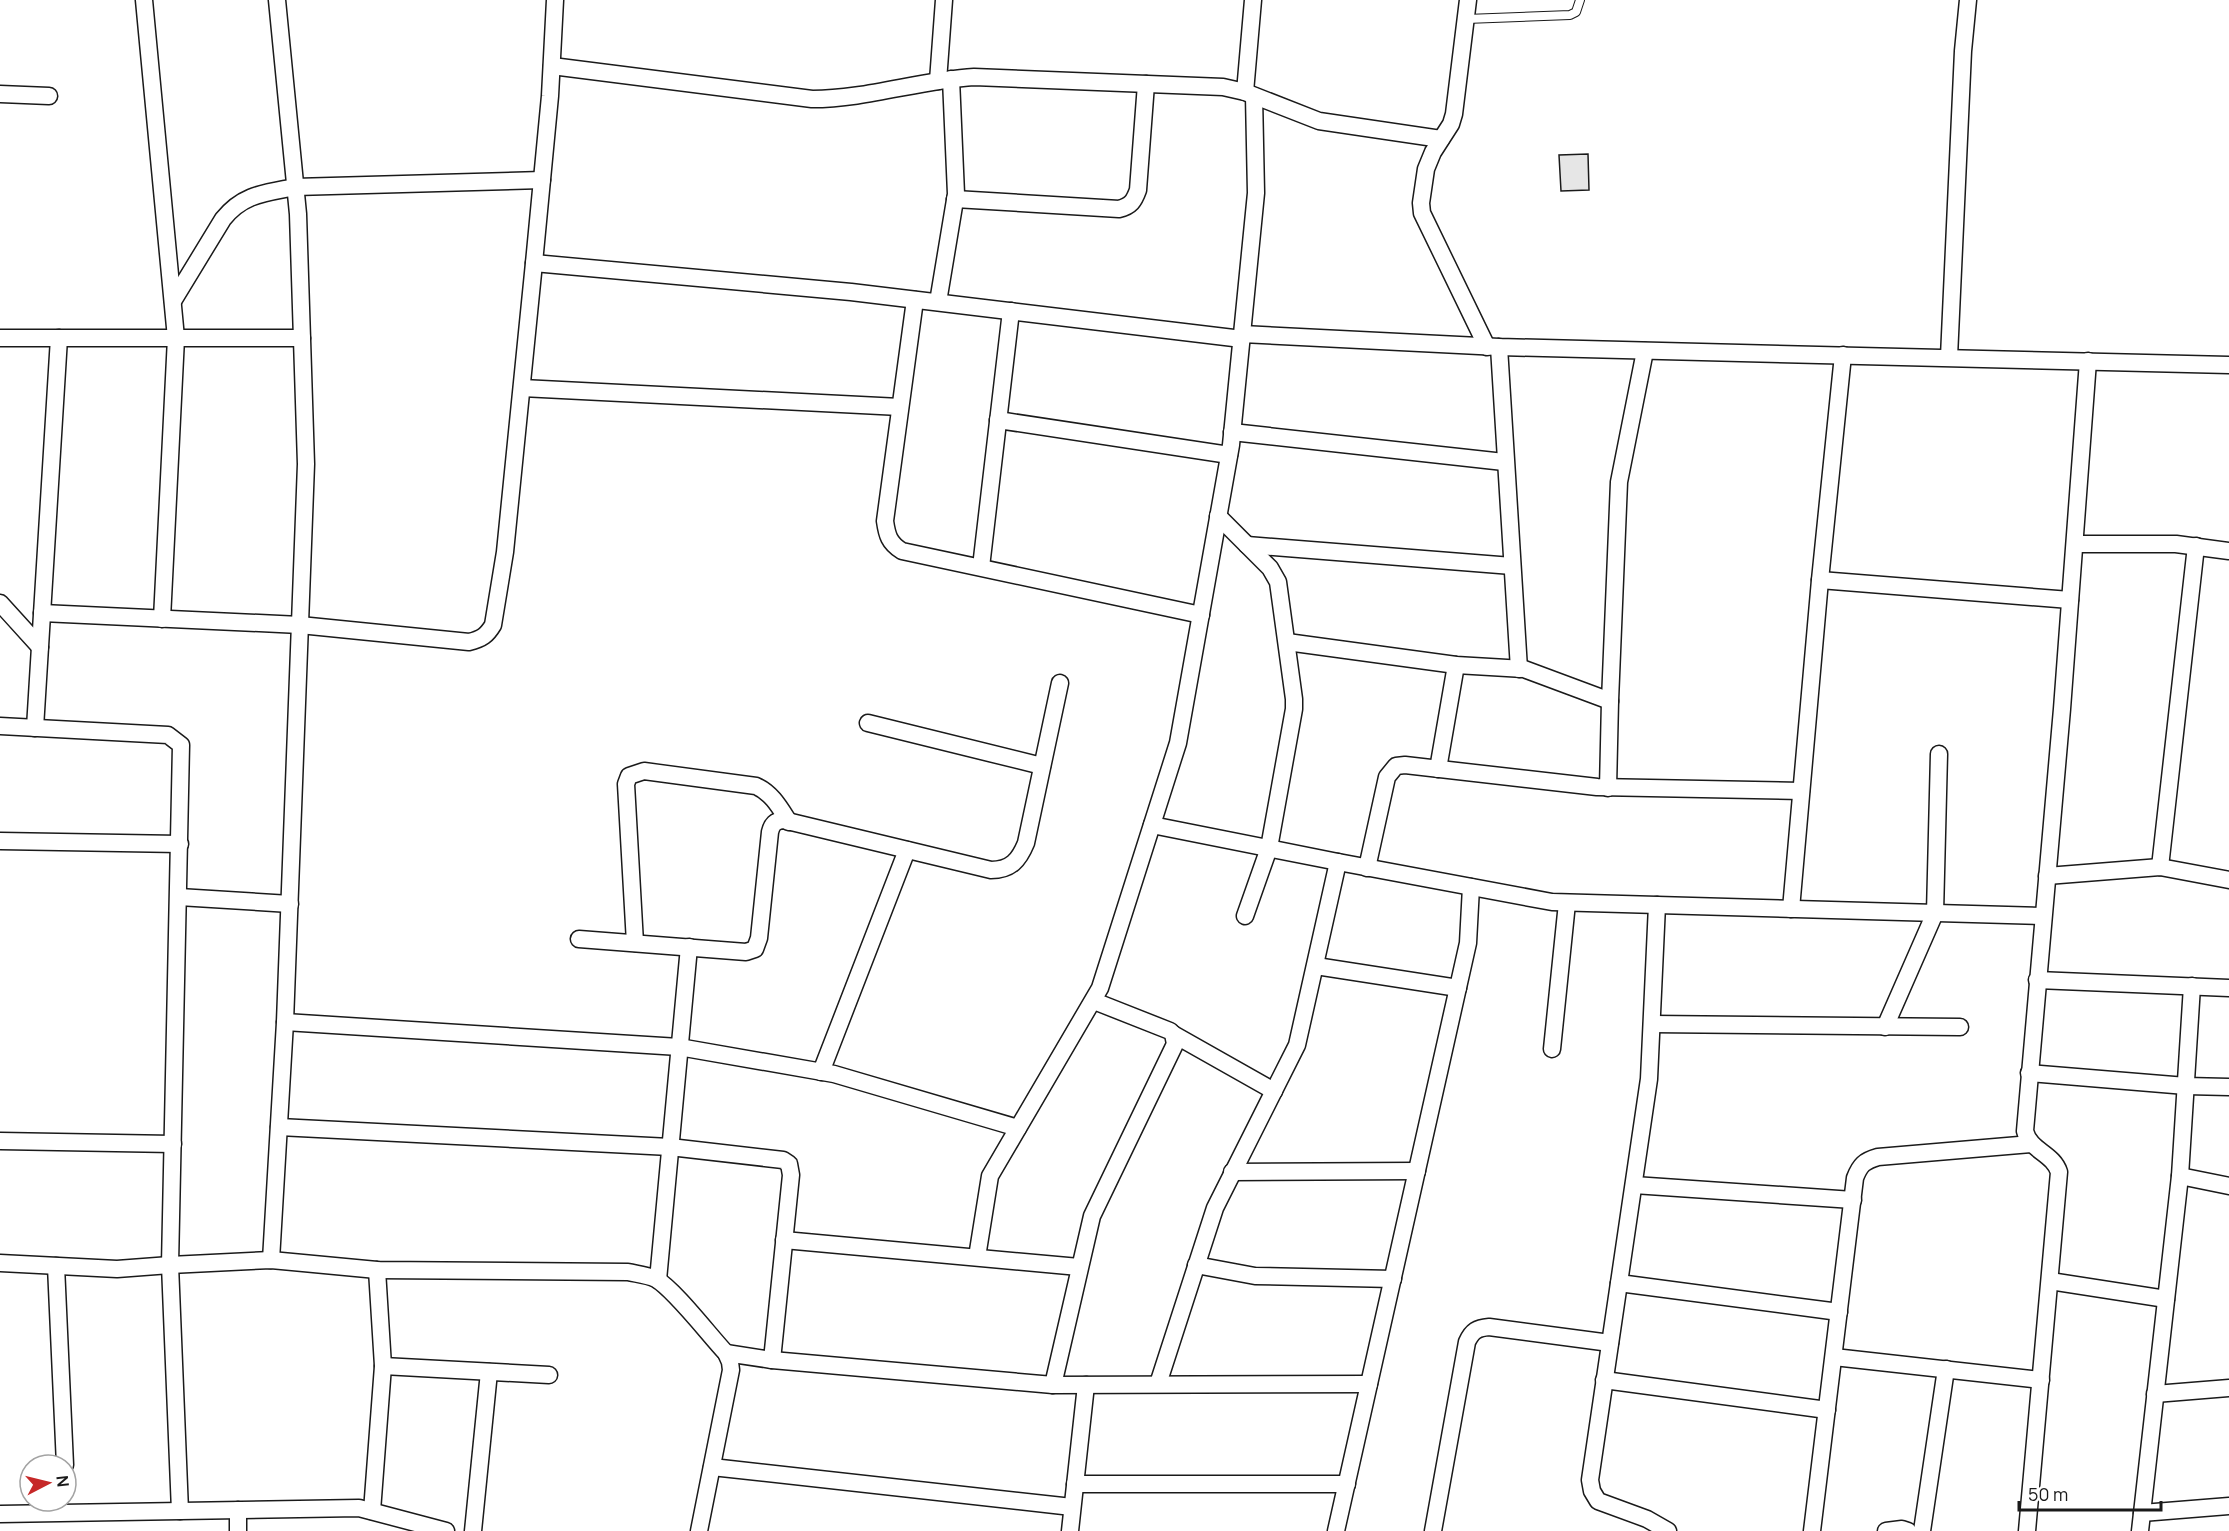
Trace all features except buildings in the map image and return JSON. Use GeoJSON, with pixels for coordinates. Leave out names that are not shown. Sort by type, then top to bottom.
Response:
{"type":"FeatureCollection","features":[{"type":"Feature","properties":{"kind":"street"},"geometry":{"type":"LineString","coordinates":[[144,0],[176,338],[162,619]]}},
{"type":"Feature","properties":{"kind":"street"},"geometry":{"type":"LineString","coordinates":[[271,1260],[285,1022],[306,464],[295,188],[277,0]]}},
{"type":"Feature","properties":{"kind":"street"},"geometry":{"type":"LineString","coordinates":[[42,613],[300,625],[469,642],[479,640],[488,634],[493,625],[505,552],[542,180],[555,0]]}},
{"type":"Feature","properties":{"kind":"street"},"geometry":{"type":"LineString","coordinates":[[938,302],[955,199],[944,80],[944,0]]}},
{"type":"Feature","properties":{"kind":"street"},"geometry":{"type":"LineString","coordinates":[[977,1257],[987,1184],[995,1166],[1100,988],[1178,742],[1229,455],[1257,193],[1250,94],[1253,0]]}},
{"type":"Feature","properties":{"kind":"street"},"geometry":{"type":"LineString","coordinates":[[1468,0],[1454,114],[1426,169],[1421,208],[1493,347],[1519,669]]}},
{"type":"Feature","properties":{"kind":"street"},"geometry":{"type":"LineString","coordinates":[[1948,357],[1963,51],[1968,0]]}},
{"type":"Feature","properties":{"kind":"street"},"geometry":{"type":"LineString","coordinates":[[552,66],[812,99],[840,98],[974,77],[1223,87],[1250,94],[1319,121],[1441,139]]}},
{"type":"Feature","properties":{"kind":"street"},"geometry":{"type":"LineString","coordinates":[[955,199],[1119,209],[1128,207],[1134,201],[1138,190],[1146,84]]}},
{"type":"Feature","properties":{"kind":"street"},"geometry":{"type":"LineString","coordinates":[[0,94],[49,96]]}},
{"type":"Feature","properties":{"kind":"street"},"geometry":{"type":"LineString","coordinates":[[173,301],[223,219],[233,207],[245,199],[295,188],[542,180]]}},
{"type":"Feature","properties":{"kind":"street"},"geometry":{"type":"LineString","coordinates":[[534,263],[938,302],[1242,336],[1493,347],[2229,365]]}},
{"type":"Feature","properties":{"kind":"street"},"geometry":{"type":"LineString","coordinates":[[915,300],[885,521],[887,535],[893,545],[902,551],[1201,615]]}},
{"type":"Feature","properties":{"kind":"street"},"geometry":{"type":"LineString","coordinates":[[981,567],[1011,311]]}},
{"type":"Feature","properties":{"kind":"street"},"geometry":{"type":"LineString","coordinates":[[0,338],[302,338]]}},
{"type":"Feature","properties":{"kind":"street"},"geometry":{"type":"LineString","coordinates":[[35,728],[59,338]]}},
{"type":"Feature","properties":{"kind":"street"},"geometry":{"type":"LineString","coordinates":[[1608,788],[1619,482],[1645,351]]}},
{"type":"Feature","properties":{"kind":"street"},"geometry":{"type":"LineString","coordinates":[[1791,909],[1820,580],[1843,355]]}},
{"type":"Feature","properties":{"kind":"street"},"geometry":{"type":"LineString","coordinates":[[2026,1531],[2059,1172],[2051,1158],[2026,1138],[2025,1131],[2075,543],[2088,361]]}},
{"type":"Feature","properties":{"kind":"street"},"geometry":{"type":"LineString","coordinates":[[522,387],[900,407]]}},
{"type":"Feature","properties":{"kind":"street"},"geometry":{"type":"LineString","coordinates":[[998,420],[1229,455]]}},
{"type":"Feature","properties":{"kind":"street"},"geometry":{"type":"LineString","coordinates":[[1232,432],[1504,462]]}},
{"type":"Feature","properties":{"kind":"street"},"geometry":{"type":"LineString","coordinates":[[1218,516],[1270,568],[1278,582],[1294,709],[1269,848],[1245,916]]}},
{"type":"Feature","properties":{"kind":"street"},"geometry":{"type":"LineString","coordinates":[[2075,543],[2164,543],[2229,550]]}},
{"type":"Feature","properties":{"kind":"street"},"geometry":{"type":"LineString","coordinates":[[1247,545],[1512,566]]}},
{"type":"Feature","properties":{"kind":"street"},"geometry":{"type":"LineString","coordinates":[[2160,867],[2196,546]]}},
{"type":"Feature","properties":{"kind":"street"},"geometry":{"type":"LineString","coordinates":[[1820,580],[2070,600]]}},
{"type":"Feature","properties":{"kind":"street"},"geometry":{"type":"LineString","coordinates":[[0,603],[40,647]]}},
{"type":"Feature","properties":{"kind":"street"},"geometry":{"type":"LineString","coordinates":[[1287,642],[1456,665],[1519,669],[1610,701]]}},
{"type":"Feature","properties":{"kind":"street"},"geometry":{"type":"LineString","coordinates":[[1438,769],[1456,665]]}},
{"type":"Feature","properties":{"kind":"street"},"geometry":{"type":"LineString","coordinates":[[579,939],[746,952],[755,949],[759,938],[770,832],[772,825],[777,821],[991,870],[1010,867],[1019,859],[1026,843],[1060,684]]}},
{"type":"Feature","properties":{"kind":"street"},"geometry":{"type":"LineString","coordinates":[[868,723],[1042,766]]}},
{"type":"Feature","properties":{"kind":"street"},"geometry":{"type":"LineString","coordinates":[[0,726],[168,735],[181,745],[170,1265],[180,1511]]}},
{"type":"Feature","properties":{"kind":"street"},"geometry":{"type":"LineString","coordinates":[[1885,1027],[1935,913],[1939,754]]}},
{"type":"Feature","properties":{"kind":"street"},"geometry":{"type":"LineString","coordinates":[[1367,868],[1387,777],[1396,766],[1405,765],[1608,788],[1801,791]]}},
{"type":"Feature","properties":{"kind":"street"},"geometry":{"type":"LineString","coordinates":[[635,943],[627,784],[629,776],[644,771],[756,786],[771,797],[789,822]]}},
{"type":"Feature","properties":{"kind":"street"},"geometry":{"type":"LineString","coordinates":[[1152,825],[1367,868],[1567,903],[2043,916]]}},
{"type":"Feature","properties":{"kind":"street"},"geometry":{"type":"LineString","coordinates":[[0,841],[180,844]]}},
{"type":"Feature","properties":{"kind":"street"},"geometry":{"type":"LineString","coordinates":[[821,1072],[907,850]]}},
{"type":"Feature","properties":{"kind":"street"},"geometry":{"type":"LineString","coordinates":[[1158,1384],[1215,1208],[1298,1045],[1338,862]]}},
{"type":"Feature","properties":{"kind":"street"},"geometry":{"type":"LineString","coordinates":[[2047,876],[2160,867],[2229,880]]}},
{"type":"Feature","properties":{"kind":"street"},"geometry":{"type":"LineString","coordinates":[[1336,1531],[1468,944],[1471,887]]}},
{"type":"Feature","properties":{"kind":"street"},"geometry":{"type":"LineString","coordinates":[[179,897],[290,904]]}},
{"type":"Feature","properties":{"kind":"street"},"geometry":{"type":"LineString","coordinates":[[1552,1049],[1567,903]]}},
{"type":"Feature","properties":{"kind":"street"},"geometry":{"type":"LineString","coordinates":[[1657,905],[1649,1079],[1590,1480],[1592,1491],[1598,1502],[1647,1520],[1668,1531]]}},
{"type":"Feature","properties":{"kind":"street"},"geometry":{"type":"LineString","coordinates":[[658,1280],[689,947]]}},
{"type":"Feature","properties":{"kind":"street"},"geometry":{"type":"LineString","coordinates":[[1316,966],[1458,988]]}},
{"type":"Feature","properties":{"kind":"street"},"geometry":{"type":"LineString","coordinates":[[2037,980],[2229,988]]}},
{"type":"Feature","properties":{"kind":"street"},"geometry":{"type":"LineString","coordinates":[[2140,1531],[2180,1176],[2192,986]]}},
{"type":"Feature","properties":{"kind":"street"},"geometry":{"type":"LineString","coordinates":[[1094,1001],[1173,1034],[1274,1091]]}},
{"type":"Feature","properties":{"kind":"street"},"geometry":{"type":"LineString","coordinates":[[285,1022],[680,1047],[821,1072],[1018,1128]]}},
{"type":"Feature","properties":{"kind":"street"},"geometry":{"type":"LineString","coordinates":[[1652,1024],[1960,1028]]}},
{"type":"Feature","properties":{"kind":"street"},"geometry":{"type":"LineString","coordinates":[[1053,1385],[1092,1216],[1175,1044],[1173,1034]]}},
{"type":"Feature","properties":{"kind":"street"},"geometry":{"type":"LineString","coordinates":[[2029,1073],[2186,1086],[2229,1087]]}},
{"type":"Feature","properties":{"kind":"street"},"geometry":{"type":"LineString","coordinates":[[279,1127],[670,1147],[783,1160],[789,1164],[791,1175],[772,1359]]}},
{"type":"Feature","properties":{"kind":"street"},"geometry":{"type":"LineString","coordinates":[[0,1141],[173,1144]]}},
{"type":"Feature","properties":{"kind":"street"},"geometry":{"type":"LineString","coordinates":[[1812,1531],[1859,1167],[1865,1160],[1878,1157],[2031,1144]]}},
{"type":"Feature","properties":{"kind":"street"},"geometry":{"type":"LineString","coordinates":[[1232,1172],[1417,1171]]}},
{"type":"Feature","properties":{"kind":"street"},"geometry":{"type":"LineString","coordinates":[[2180,1176],[2229,1186]]}},
{"type":"Feature","properties":{"kind":"street"},"geometry":{"type":"LineString","coordinates":[[1634,1185],[1853,1200]]}},
{"type":"Feature","properties":{"kind":"street"},"geometry":{"type":"LineString","coordinates":[[784,1240],[1079,1267]]}},
{"type":"Feature","properties":{"kind":"street"},"geometry":{"type":"LineString","coordinates":[[0,1263],[117,1269],[271,1260],[377,1270],[628,1272],[658,1280],[726,1353],[730,1362],[731,1370],[699,1531]]}},
{"type":"Feature","properties":{"kind":"street"},"geometry":{"type":"LineString","coordinates":[[1196,1265],[1244,1275],[1393,1279]]}},
{"type":"Feature","properties":{"kind":"street"},"geometry":{"type":"LineString","coordinates":[[56,1266],[64,1453]]}},
{"type":"Feature","properties":{"kind":"street"},"geometry":{"type":"LineString","coordinates":[[372,1511],[382,1366],[377,1270]]}},
{"type":"Feature","properties":{"kind":"street"},"geometry":{"type":"LineString","coordinates":[[2050,1281],[2166,1299]]}},
{"type":"Feature","properties":{"kind":"street"},"geometry":{"type":"LineString","coordinates":[[1619,1283],[1839,1312]]}},
{"type":"Feature","properties":{"kind":"street"},"geometry":{"type":"LineString","coordinates":[[1433,1531],[1467,1342],[1472,1333],[1479,1328],[1489,1327],[1610,1343]]}},
{"type":"Feature","properties":{"kind":"street"},"geometry":{"type":"LineString","coordinates":[[726,1353],[1053,1385],[1369,1384]]}},
{"type":"Feature","properties":{"kind":"street"},"geometry":{"type":"LineString","coordinates":[[1834,1357],[2041,1380]]}},
{"type":"Feature","properties":{"kind":"street"},"geometry":{"type":"LineString","coordinates":[[382,1366],[549,1375]]}},
{"type":"Feature","properties":{"kind":"street"},"geometry":{"type":"LineString","coordinates":[[1923,1531],[1946,1369]]}},
{"type":"Feature","properties":{"kind":"street"},"geometry":{"type":"LineString","coordinates":[[473,1531],[489,1372]]}},
{"type":"Feature","properties":{"kind":"street"},"geometry":{"type":"LineString","coordinates":[[1604,1380],[1827,1410]]}},
{"type":"Feature","properties":{"kind":"street"},"geometry":{"type":"LineString","coordinates":[[1070,1531],[1086,1384]]}},
{"type":"Feature","properties":{"kind":"street"},"geometry":{"type":"LineString","coordinates":[[2156,1394],[2229,1388]]}},
{"type":"Feature","properties":{"kind":"street"},"geometry":{"type":"LineString","coordinates":[[712,1467],[1072,1507]]}},
{"type":"Feature","properties":{"kind":"street"},"geometry":{"type":"LineString","coordinates":[[1075,1484],[1347,1484]]}},
{"type":"Feature","properties":{"kind":"street"},"geometry":{"type":"LineString","coordinates":[[78,1506],[180,1511],[359,1508],[446,1531]]}},
{"type":"Feature","properties":{"kind":"street"},"geometry":{"type":"LineString","coordinates":[[2142,1513],[2229,1506]]}},
{"type":"Feature","properties":{"kind":"street"},"geometry":{"type":"LineString","coordinates":[[238,1510],[238,1531]]}},
{"type":"Feature","properties":{"kind":"street"},"geometry":{"type":"LineString","coordinates":[[0,1514],[18,1512]]}},
{"type":"Feature","properties":{"kind":"street"},"geometry":{"type":"LineString","coordinates":[[1886,1531],[1902,1529],[1908,1531]]}},
{"type":"Feature","properties":{"kind":"lane"},"geometry":{"type":"LineString","coordinates":[[1466,19],[1570,15],[1576,12],[1580,0]]}}]}
